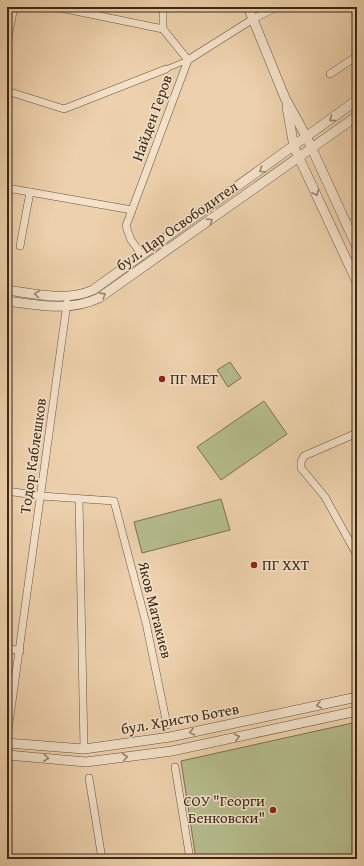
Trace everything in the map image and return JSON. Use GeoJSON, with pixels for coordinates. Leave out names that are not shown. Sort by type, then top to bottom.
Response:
{"type":"FeatureCollection","features":[{"type":"Feature","properties":{"kind":"street"},"geometry":{"type":"LineString","coordinates":[[7,42],[14,7]]}},
{"type":"Feature","properties":{"kind":"street"},"geometry":{"type":"LineString","coordinates":[[7,91],[64,109],[188,60],[163,29],[72,9],[56,7]]}},
{"type":"Feature","properties":{"kind":"street"},"geometry":{"type":"LineString","coordinates":[[163,7],[163,29]]}},
{"type":"Feature","properties":{"kind":"street"},"geometry":{"type":"LineString","coordinates":[[248,7],[285,98],[353,222],[357,246]]}},
{"type":"Feature","properties":{"kind":"street","name":"Найден Геров"},"geometry":{"type":"LineString","coordinates":[[142,255],[127,233],[126,226],[188,60],[253,19],[277,7]]}},
{"type":"Feature","properties":{"kind":"street"},"geometry":{"type":"LineString","coordinates":[[330,74],[357,56]]}},
{"type":"Feature","properties":{"kind":"street"},"geometry":{"type":"LineString","coordinates":[[285,98],[294,147],[357,282]]}},
{"type":"Feature","properties":{"kind":"street"},"geometry":{"type":"LineString","coordinates":[[306,138],[357,100]]}},
{"type":"Feature","properties":{"kind":"street"},"geometry":{"type":"LineString","coordinates":[[312,149],[357,116]]}},
{"type":"Feature","properties":{"kind":"street","name":"бул. Цар Освободител"},"geometry":{"type":"LineString","coordinates":[[7,290],[68,296],[79,295],[93,290],[306,138]]}},
{"type":"Feature","properties":{"kind":"street","name":"бул. Цар Освободител"},"geometry":{"type":"LineString","coordinates":[[66,308],[88,303],[99,298],[312,149]]}},
{"type":"Feature","properties":{"kind":"street"},"geometry":{"type":"LineString","coordinates":[[7,188],[132,210]]}},
{"type":"Feature","properties":{"kind":"street"},"geometry":{"type":"LineString","coordinates":[[20,246],[30,192]]}},
{"type":"Feature","properties":{"kind":"street","name":"Тодор Каблешков"},"geometry":{"type":"LineString","coordinates":[[7,738],[68,296]]}},
{"type":"Feature","properties":{"kind":"street"},"geometry":{"type":"LineString","coordinates":[[7,300],[66,308]]}},
{"type":"Feature","properties":{"kind":"street"},"geometry":{"type":"LineString","coordinates":[[357,432],[304,456],[301,462],[301,468],[324,497],[357,555]]}},
{"type":"Feature","properties":{"kind":"street"},"geometry":{"type":"LineString","coordinates":[[7,491],[79,500],[84,749]]}},
{"type":"Feature","properties":{"kind":"street","name":"Яков Матакиев"},"geometry":{"type":"LineString","coordinates":[[79,500],[114,502],[146,623],[167,725]]}},
{"type":"Feature","properties":{"kind":"street"},"geometry":{"type":"LineString","coordinates":[[7,648],[20,651]]}},
{"type":"Feature","properties":{"kind":"street","name":"бул. Христо Ботев"},"geometry":{"type":"LineString","coordinates":[[7,743],[84,749],[170,737],[357,697]]}},
{"type":"Feature","properties":{"kind":"street","name":"бул. Христо Ботев"},"geometry":{"type":"LineString","coordinates":[[7,755],[86,762],[156,753],[357,711]]}},
{"type":"Feature","properties":{"kind":"street"},"geometry":{"type":"LineString","coordinates":[[175,767],[190,859]]}},
{"type":"Feature","properties":{"kind":"street"},"geometry":{"type":"LineString","coordinates":[[89,778],[102,859]]}},
{"type":"Feature","properties":{"kind":"green space"},"geometry":{"type":"Polygon","coordinates":[[[230,362],[241,378],[228,387],[217,370],[230,362]]]}},
{"type":"Feature","properties":{"kind":"green space"},"geometry":{"type":"Polygon","coordinates":[[[264,401],[287,434],[221,480],[197,447],[264,401]]]}},
{"type":"Feature","properties":{"kind":"green space"},"geometry":{"type":"Polygon","coordinates":[[[221,499],[230,530],[142,553],[134,522],[221,499]]]}},
{"type":"Feature","properties":{"kind":"green space","name":"СОУ \"Георги Бенковски\""},"geometry":{"type":"Polygon","coordinates":[[[357,722],[357,859],[196,859],[181,761],[357,722]]]}},
{"type":"Feature","properties":{"kind":"place","name":"ПГ МЕТ"},"geometry":{"type":"Point","coordinates":[162,379]}},
{"type":"Feature","properties":{"kind":"place","name":"ПГ ХХТ"},"geometry":{"type":"Point","coordinates":[254,565]}},
{"type":"Feature","properties":{"kind":"place","name":"СОУ \"Георги Бенковски\""},"geometry":{"type":"Point","coordinates":[273,810]}}]}
